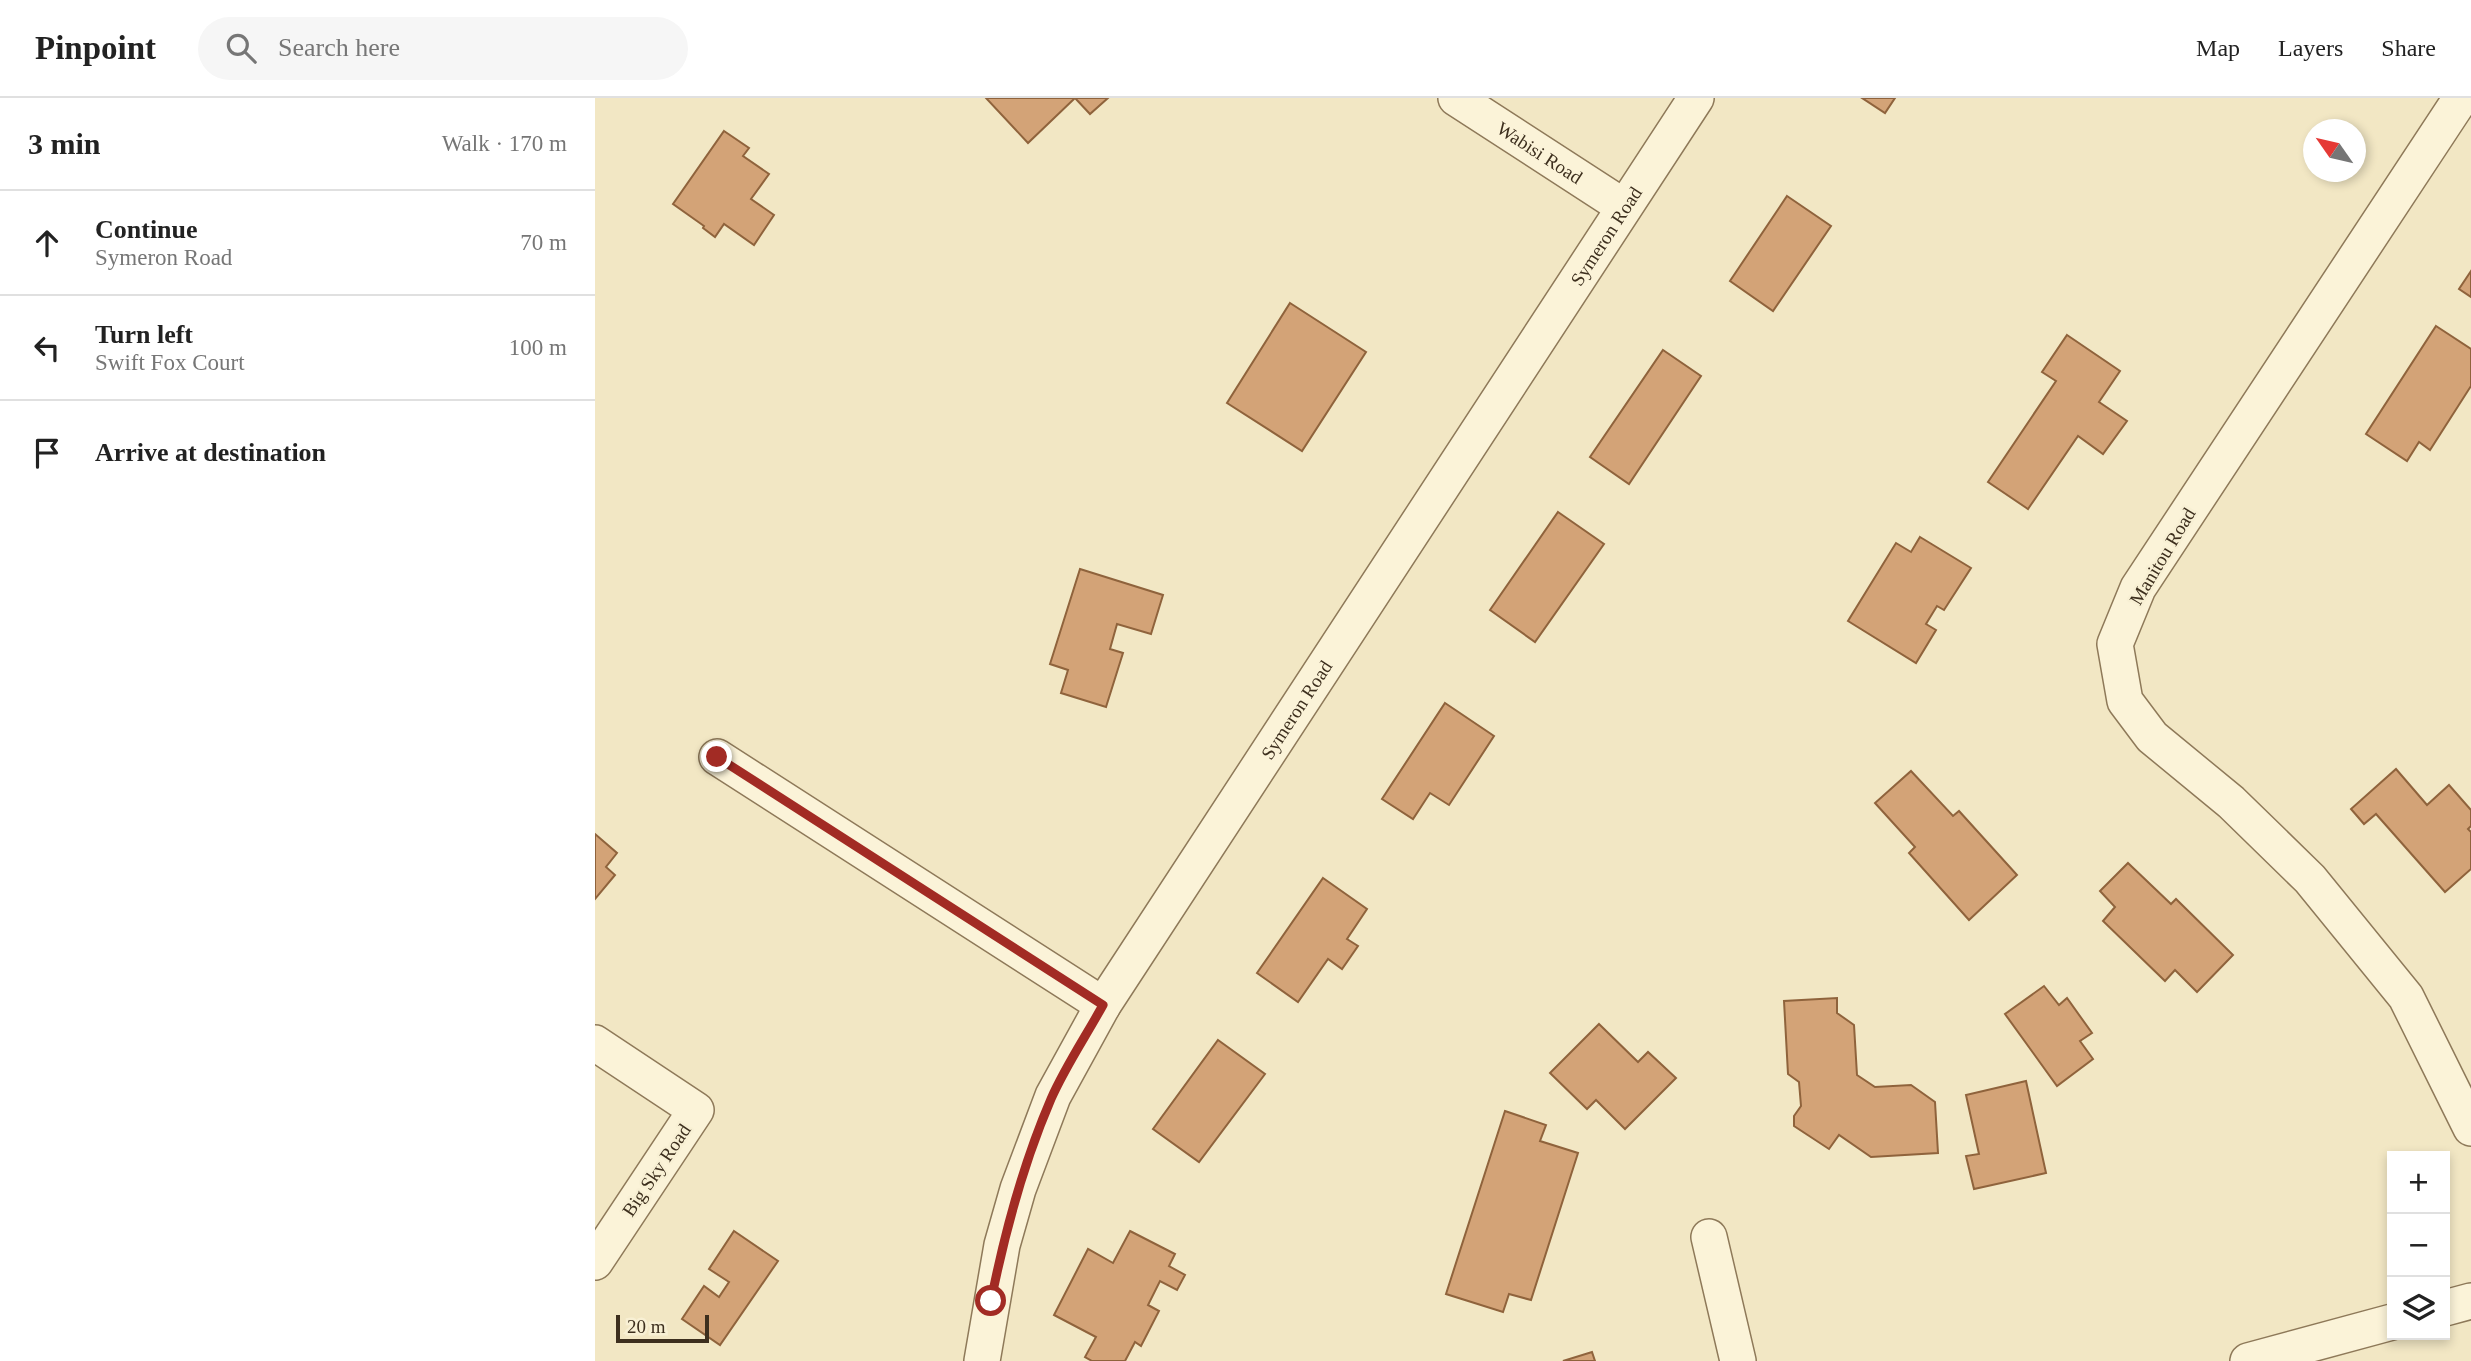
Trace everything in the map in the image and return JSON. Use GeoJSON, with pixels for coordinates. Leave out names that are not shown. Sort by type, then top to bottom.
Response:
{"type":"FeatureCollection","features":[{"type":"Feature","properties":{"kind":"street","name":"Wabisi Road"},"geometry":{"type":"LineString","coordinates":[[1456,98],[1623,207]]}},
{"type":"Feature","properties":{"kind":"street","name":"Symeron Road"},"geometry":{"type":"LineString","coordinates":[[982,1361],[1002,1245],[1021,1178],[1052,1097],[1103,1005],[1696,98]]}},
{"type":"Feature","properties":{"kind":"street","name":"Manitou Road"},"geometry":{"type":"LineString","coordinates":[[2461,98],[2138,588],[2115,644],[2125,701],[2152,737],[2231,802],[2310,879],[2406,997],[2471,1128]]}},
{"type":"Feature","properties":{"kind":"street"},"geometry":{"type":"LineString","coordinates":[[717,757],[1103,1005]]}},
{"type":"Feature","properties":{"kind":"street","name":"Big Sky Road"},"geometry":{"type":"LineString","coordinates":[[595,1043],[696,1110],[595,1262]]}},
{"type":"Feature","properties":{"kind":"street"},"geometry":{"type":"LineString","coordinates":[[1709,1237],[1738,1361]]}},
{"type":"Feature","properties":{"kind":"street"},"geometry":{"type":"LineString","coordinates":[[2450,1307],[2471,1301]]}},
{"type":"Feature","properties":{"kind":"street"},"geometry":{"type":"LineString","coordinates":[[2248,1361],[2387,1323]]}},
{"type":"Feature","properties":{"kind":"building"},"geometry":{"type":"Polygon","coordinates":[[[986,98],[1075,98],[1028,143],[986,98]]]}},
{"type":"Feature","properties":{"kind":"building"},"geometry":{"type":"Polygon","coordinates":[[[1075,98],[1108,98],[1090,114],[1075,98]]]}},
{"type":"Feature","properties":{"kind":"building"},"geometry":{"type":"Polygon","coordinates":[[[1862,98],[1895,98],[1885,113],[1862,98]]]}},
{"type":"Feature","properties":{"kind":"building"},"geometry":{"type":"Polygon","coordinates":[[[724,131],[749,148],[743,156],[769,174],[751,199],[774,215],[754,245],[724,224],[715,237],[673,204],[724,131]]]}},
{"type":"Feature","properties":{"kind":"building"},"geometry":{"type":"Polygon","coordinates":[[[1787,196],[1831,226],[1773,311],[1730,281],[1787,196]]]}},
{"type":"Feature","properties":{"kind":"building"},"geometry":{"type":"Polygon","coordinates":[[[2471,271],[2471,297],[2459,289],[2471,271]]]}},
{"type":"Feature","properties":{"kind":"building"},"geometry":{"type":"Polygon","coordinates":[[[1290,303],[1366,352],[1302,451],[1227,403],[1290,303]]]}},
{"type":"Feature","properties":{"kind":"building"},"geometry":{"type":"Polygon","coordinates":[[[2436,326],[2471,349],[2471,386],[2430,450],[2419,442],[2407,461],[2366,434],[2436,326]]]}},
{"type":"Feature","properties":{"kind":"building"},"geometry":{"type":"Polygon","coordinates":[[[2067,335],[2120,371],[2099,402],[2127,421],[2103,454],[2078,436],[2028,509],[1988,482],[2056,381],[2042,372],[2067,335]]]}},
{"type":"Feature","properties":{"kind":"building"},"geometry":{"type":"Polygon","coordinates":[[[1663,350],[1701,376],[1629,484],[1590,457],[1663,350]]]}},
{"type":"Feature","properties":{"kind":"building"},"geometry":{"type":"Polygon","coordinates":[[[1558,512],[1604,544],[1535,642],[1490,610],[1558,512]]]}},
{"type":"Feature","properties":{"kind":"building"},"geometry":{"type":"Polygon","coordinates":[[[1920,537],[1971,568],[1944,610],[1937,606],[1926,624],[1936,630],[1916,663],[1848,621],[1896,543],[1911,552],[1920,537]]]}},
{"type":"Feature","properties":{"kind":"building"},"geometry":{"type":"Polygon","coordinates":[[[1080,569],[1163,595],[1151,634],[1117,624],[1110,649],[1123,653],[1106,707],[1061,693],[1068,670],[1050,664],[1080,569]]]}},
{"type":"Feature","properties":{"kind":"building"},"geometry":{"type":"Polygon","coordinates":[[[1445,703],[1494,736],[1449,805],[1430,793],[1413,819],[1382,799],[1445,703]]]}},
{"type":"Feature","properties":{"kind":"building"},"geometry":{"type":"Polygon","coordinates":[[[2396,769],[2427,805],[2449,785],[2471,810],[2471,826],[2468,829],[2471,832],[2471,869],[2445,892],[2376,814],[2364,824],[2351,809],[2396,769]]]}},
{"type":"Feature","properties":{"kind":"building"},"geometry":{"type":"Polygon","coordinates":[[[1911,771],[1953,816],[1959,811],[2017,875],[1969,920],[1909,853],[1915,847],[1875,803],[1911,771]]]}},
{"type":"Feature","properties":{"kind":"building"},"geometry":{"type":"Polygon","coordinates":[[[595,834],[617,853],[606,867],[615,875],[595,899],[595,834]]]}},
{"type":"Feature","properties":{"kind":"building"},"geometry":{"type":"Polygon","coordinates":[[[2128,863],[2171,904],[2176,899],[2233,955],[2197,992],[2175,970],[2165,981],[2103,921],[2115,907],[2100,891],[2128,863]]]}},
{"type":"Feature","properties":{"kind":"building"},"geometry":{"type":"Polygon","coordinates":[[[1323,878],[1367,909],[1347,939],[1358,946],[1342,969],[1328,959],[1298,1002],[1257,973],[1323,878]]]}},
{"type":"Feature","properties":{"kind":"building"},"geometry":{"type":"Polygon","coordinates":[[[2044,986],[2059,1005],[2067,998],[2092,1033],[2080,1041],[2093,1059],[2057,1086],[2005,1014],[2044,986]]]}},
{"type":"Feature","properties":{"kind":"building"},"geometry":{"type":"Polygon","coordinates":[[[1837,998],[1837,1013],[1854,1025],[1857,1075],[1875,1087],[1911,1085],[1935,1102],[1938,1153],[1871,1157],[1839,1135],[1829,1149],[1794,1126],[1794,1116],[1801,1106],[1799,1082],[1788,1074],[1784,1001],[1837,998]]]}},
{"type":"Feature","properties":{"kind":"building"},"geometry":{"type":"Polygon","coordinates":[[[1599,1024],[1638,1062],[1648,1052],[1676,1078],[1625,1129],[1596,1100],[1587,1109],[1550,1073],[1599,1024]]]}},
{"type":"Feature","properties":{"kind":"building"},"geometry":{"type":"Polygon","coordinates":[[[1218,1040],[1265,1074],[1199,1162],[1153,1129],[1218,1040]]]}},
{"type":"Feature","properties":{"kind":"building"},"geometry":{"type":"Polygon","coordinates":[[[2026,1081],[2046,1173],[1974,1189],[1966,1156],[1979,1154],[1966,1095],[2026,1081]]]}},
{"type":"Feature","properties":{"kind":"building"},"geometry":{"type":"Polygon","coordinates":[[[1505,1111],[1546,1125],[1540,1141],[1578,1153],[1531,1300],[1509,1294],[1503,1312],[1446,1294],[1505,1111]]]}},
{"type":"Feature","properties":{"kind":"building"},"geometry":{"type":"Polygon","coordinates":[[[734,1231],[778,1261],[720,1345],[682,1319],[704,1286],[719,1297],[729,1282],[709,1269],[734,1231]]]}},
{"type":"Feature","properties":{"kind":"building"},"geometry":{"type":"Polygon","coordinates":[[[1130,1231],[1175,1254],[1169,1266],[1185,1275],[1177,1290],[1160,1281],[1148,1305],[1159,1311],[1141,1346],[1135,1342],[1125,1361],[1092,1361],[1085,1357],[1096,1337],[1054,1315],[1088,1249],[1113,1263],[1130,1231]]]}},
{"type":"Feature","properties":{"kind":"building"},"geometry":{"type":"Polygon","coordinates":[[[1592,1352],[1595,1361],[1563,1361],[1592,1352]]]}},
{"type":"Feature","properties":{"kind":"route"},"geometry":{"type":"LineString","coordinates":[[717,757],[1103,1005],[1052,1097],[1033,1144],[1002,1245],[991,1301]]}}]}
